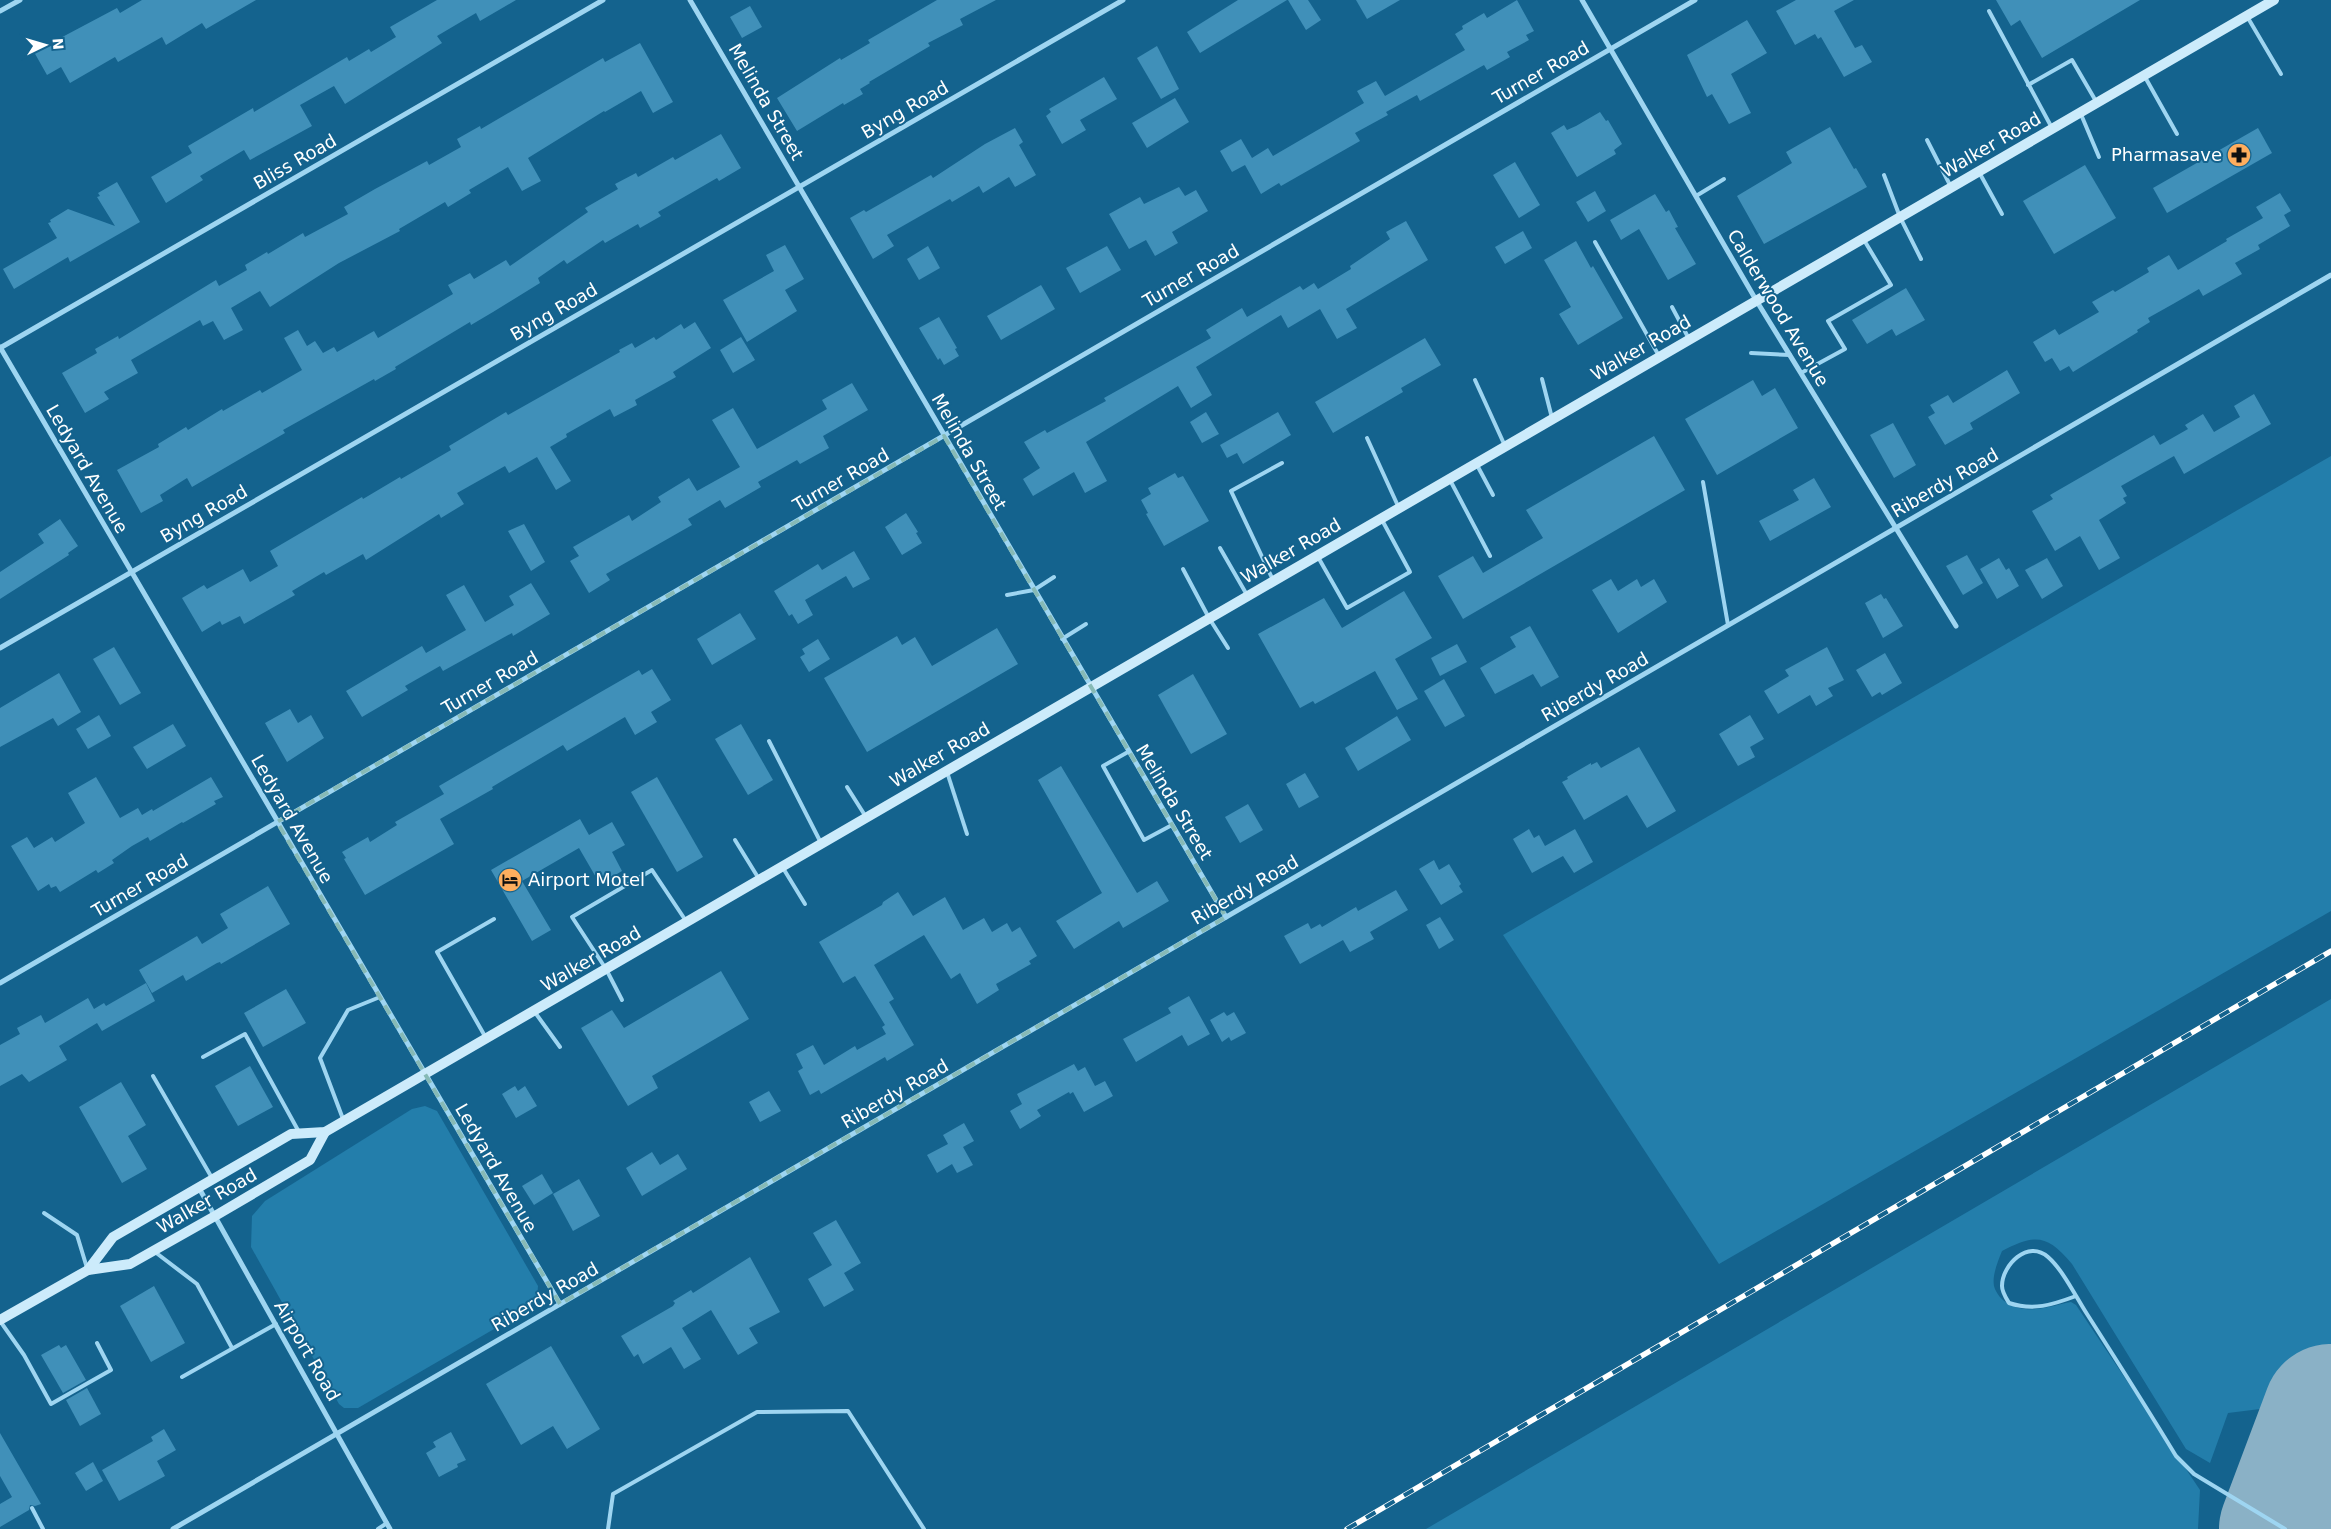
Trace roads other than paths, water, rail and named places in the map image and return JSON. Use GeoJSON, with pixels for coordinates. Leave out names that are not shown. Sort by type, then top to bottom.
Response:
{"type":"FeatureCollection","features":[{"type":"Feature","properties":{"kind":"main road","name":"Walker Road"},"geometry":{"type":"LineString","coordinates":[[88,1270],[113,1237],[291,1134],[325,1132],[2274,0]]}},
{"type":"Feature","properties":{"kind":"main road","name":"Walker Road"},"geometry":{"type":"LineString","coordinates":[[0,1321],[88,1270],[130,1264],[215,1216],[310,1160],[325,1132]]}},
{"type":"Feature","properties":{"kind":"street"},"geometry":{"type":"LineString","coordinates":[[0,11],[20,0]]}},
{"type":"Feature","properties":{"kind":"street","name":"Bliss Road"},"geometry":{"type":"LineString","coordinates":[[0,348],[604,0]]}},
{"type":"Feature","properties":{"kind":"street","name":"Melinda Street"},"geometry":{"type":"LineString","coordinates":[[690,0],[1226,917]]}},
{"type":"Feature","properties":{"kind":"street","name":"Byng Road"},"geometry":{"type":"LineString","coordinates":[[0,648],[1123,0]]}},
{"type":"Feature","properties":{"kind":"street","name":"Calderwood Avenue"},"geometry":{"type":"LineString","coordinates":[[1582,0],[1756,300],[1956,626]]}},
{"type":"Feature","properties":{"kind":"street","name":"Turner Road"},"geometry":{"type":"LineString","coordinates":[[0,983],[1695,0]]}},
{"type":"Feature","properties":{"kind":"street","name":"Riberdy Road"},"geometry":{"type":"LineString","coordinates":[[173,1529],[2331,275]]}},
{"type":"Feature","properties":{"kind":"street","name":"Ledyard Avenue"},"geometry":{"type":"LineString","coordinates":[[0,348],[560,1304]]}},
{"type":"Feature","properties":{"kind":"street","name":"Airport Road"},"geometry":{"type":"LineString","coordinates":[[199,1188],[338,1433],[390,1529]]}},
{"type":"Feature","properties":{"kind":"lane"},"geometry":{"type":"LineString","coordinates":[[1989,11],[2052,128]]}},
{"type":"Feature","properties":{"kind":"lane"},"geometry":{"type":"LineString","coordinates":[[2247,16],[2281,74]]}},
{"type":"Feature","properties":{"kind":"lane"},"geometry":{"type":"LineString","coordinates":[[2028,85],[2072,60],[2097,103]]}},
{"type":"Feature","properties":{"kind":"lane"},"geometry":{"type":"LineString","coordinates":[[2144,75],[2177,134]]}},
{"type":"Feature","properties":{"kind":"lane"},"geometry":{"type":"LineString","coordinates":[[2080,112],[2099,157]]}},
{"type":"Feature","properties":{"kind":"lane"},"geometry":{"type":"LineString","coordinates":[[1927,140],[1951,187]]}},
{"type":"Feature","properties":{"kind":"lane"},"geometry":{"type":"LineString","coordinates":[[1979,171],[2002,214]]}},
{"type":"Feature","properties":{"kind":"lane"},"geometry":{"type":"LineString","coordinates":[[1884,175],[1900,217],[1921,260]]}},
{"type":"Feature","properties":{"kind":"lane"},"geometry":{"type":"LineString","coordinates":[[1696,196],[1724,179]]}},
{"type":"Feature","properties":{"kind":"lane"},"geometry":{"type":"LineString","coordinates":[[1801,373],[1845,349],[1828,320],[1891,285],[1863,238]]}},
{"type":"Feature","properties":{"kind":"lane"},"geometry":{"type":"LineString","coordinates":[[1595,242],[1659,356]]}},
{"type":"Feature","properties":{"kind":"lane"},"geometry":{"type":"LineString","coordinates":[[1672,307],[1689,339]]}},
{"type":"Feature","properties":{"kind":"lane"},"geometry":{"type":"LineString","coordinates":[[1751,353],[1790,355]]}},
{"type":"Feature","properties":{"kind":"lane"},"geometry":{"type":"LineString","coordinates":[[1542,379],[1552,419]]}},
{"type":"Feature","properties":{"kind":"lane"},"geometry":{"type":"LineString","coordinates":[[1475,380],[1505,446]]}},
{"type":"Feature","properties":{"kind":"lane"},"geometry":{"type":"LineString","coordinates":[[1367,438],[1398,508]]}},
{"type":"Feature","properties":{"kind":"lane"},"geometry":{"type":"LineString","coordinates":[[1273,580],[1231,491],[1282,463]]}},
{"type":"Feature","properties":{"kind":"lane"},"geometry":{"type":"LineString","coordinates":[[1476,463],[1493,495]]}},
{"type":"Feature","properties":{"kind":"lane"},"geometry":{"type":"LineString","coordinates":[[1449,478],[1490,556]]}},
{"type":"Feature","properties":{"kind":"lane"},"geometry":{"type":"LineString","coordinates":[[1704,482],[1728,625]]}},
{"type":"Feature","properties":{"kind":"lane"},"geometry":{"type":"LineString","coordinates":[[1317,555],[1347,608],[1410,572],[1380,518]]}},
{"type":"Feature","properties":{"kind":"lane"},"geometry":{"type":"LineString","coordinates":[[1220,548],[1247,595]]}},
{"type":"Feature","properties":{"kind":"lane"},"geometry":{"type":"LineString","coordinates":[[1183,569],[1209,618],[1228,648]]}},
{"type":"Feature","properties":{"kind":"lane"},"geometry":{"type":"LineString","coordinates":[[1007,595],[1034,590],[1054,577]]}},
{"type":"Feature","properties":{"kind":"lane"},"geometry":{"type":"LineString","coordinates":[[1062,639],[1086,624]]}},
{"type":"Feature","properties":{"kind":"lane"},"geometry":{"type":"LineString","coordinates":[[769,741],[821,843]]}},
{"type":"Feature","properties":{"kind":"lane"},"geometry":{"type":"LineString","coordinates":[[1128,752],[1103,766],[1144,840],[1172,825]]}},
{"type":"Feature","properties":{"kind":"lane"},"geometry":{"type":"LineString","coordinates":[[947,770],[967,834]]}},
{"type":"Feature","properties":{"kind":"lane"},"geometry":{"type":"LineString","coordinates":[[847,787],[866,817]]}},
{"type":"Feature","properties":{"kind":"lane"},"geometry":{"type":"LineString","coordinates":[[736,840],[759,879]]}},
{"type":"Feature","properties":{"kind":"lane"},"geometry":{"type":"LineString","coordinates":[[782,866],[805,904]]}},
{"type":"Feature","properties":{"kind":"lane"},"geometry":{"type":"LineString","coordinates":[[622,1000],[606,969],[572,917],[652,870],[687,922]]}},
{"type":"Feature","properties":{"kind":"lane"},"geometry":{"type":"LineString","coordinates":[[486,1038],[438,952],[494,919]]}},
{"type":"Feature","properties":{"kind":"lane"},"geometry":{"type":"LineString","coordinates":[[344,1121],[320,1058],[348,1010],[380,997]]}},
{"type":"Feature","properties":{"kind":"lane"},"geometry":{"type":"LineString","coordinates":[[534,1011],[560,1047]]}},
{"type":"Feature","properties":{"kind":"lane"},"geometry":{"type":"LineString","coordinates":[[203,1057],[245,1034],[301,1134]]}},
{"type":"Feature","properties":{"kind":"lane"},"geometry":{"type":"LineString","coordinates":[[153,1076],[213,1180]]}},
{"type":"Feature","properties":{"kind":"lane"},"geometry":{"type":"LineString","coordinates":[[44,1212],[77,1235],[88,1270]]}},
{"type":"Feature","properties":{"kind":"lane"},"geometry":{"type":"LineString","coordinates":[[154,1250],[197,1284],[232,1348]]}},
{"type":"Feature","properties":{"kind":"lane"},"geometry":{"type":"LineString","coordinates":[[2076,1296],[2047,1306],[2023,1308],[2009,1303],[2002,1288],[2003,1273],[2014,1258],[2025,1253],[2040,1251],[2049,1257],[2076,1296],[2176,1456],[2194,1474],[2285,1529]]}},
{"type":"Feature","properties":{"kind":"lane"},"geometry":{"type":"LineString","coordinates":[[0,1321],[24,1354],[51,1404],[111,1370],[97,1343]]}},
{"type":"Feature","properties":{"kind":"lane"},"geometry":{"type":"LineString","coordinates":[[182,1377],[276,1324]]}},
{"type":"Feature","properties":{"kind":"lane"},"geometry":{"type":"LineString","coordinates":[[608,1529],[613,1494],[757,1412],[848,1411],[924,1529]]}},
{"type":"Feature","properties":{"kind":"lane"},"geometry":{"type":"LineString","coordinates":[[32,1508],[43,1529]]}},
{"type":"Feature","properties":{"kind":"lane"},"geometry":{"type":"LineString","coordinates":[[378,1529],[387,1523]]}},
{"type":"Feature","properties":{"kind":"railway"},"geometry":{"type":"LineString","coordinates":[[1347,1529],[2331,951]]}},
{"type":"Feature","properties":{"kind":"place","name":"Pharmasave"},"geometry":{"type":"Point","coordinates":[2239,155]}},
{"type":"Feature","properties":{"kind":"place","name":"Airport Motel"},"geometry":{"type":"Point","coordinates":[510,880]}}]}
